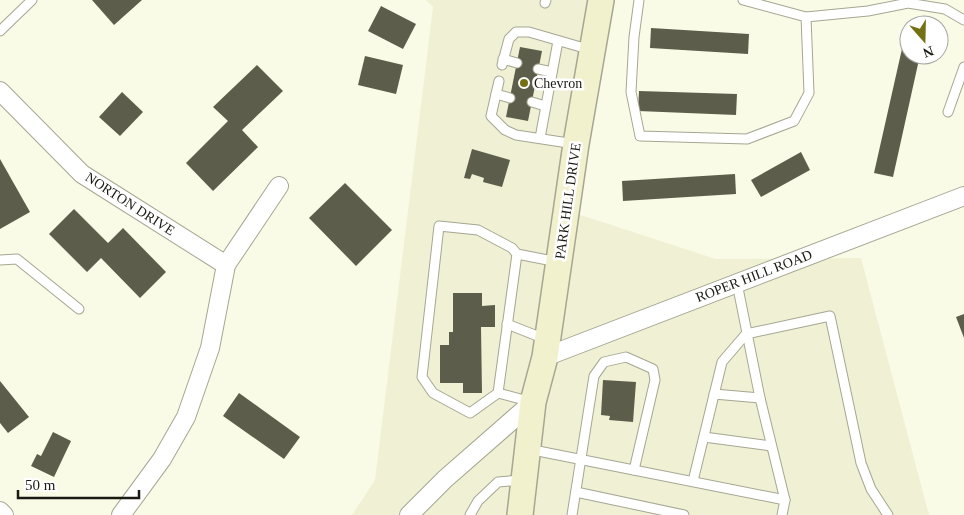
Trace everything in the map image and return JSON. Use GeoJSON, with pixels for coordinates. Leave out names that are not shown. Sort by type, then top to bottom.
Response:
{"type":"FeatureCollection","features":[{"type":"Feature","properties":{"kind":"main road","name":"PARK HILL DRIVE"},"geometry":{"type":"LineString","coordinates":[[520,515],[532,402],[546,348],[576,144],[601,0]]}},
{"type":"Feature","properties":{"kind":"street","name":"NORTON DRIVE"},"geometry":{"type":"LineString","coordinates":[[0,91],[82,174],[226,265]]}},
{"type":"Feature","properties":{"kind":"street"},"geometry":{"type":"LineString","coordinates":[[121,515],[162,459],[186,417],[210,348],[226,265],[279,186]]}},
{"type":"Feature","properties":{"kind":"street","name":"ROPER HILL ROAD"},"geometry":{"type":"LineString","coordinates":[[546,348],[737,283],[964,196]]}},
{"type":"Feature","properties":{"kind":"street"},"geometry":{"type":"LineString","coordinates":[[409,515],[445,479],[532,402]]}},
{"type":"Feature","properties":{"kind":"street"},"geometry":{"type":"LineString","coordinates":[[0,511],[4,515]]}},
{"type":"Feature","properties":{"kind":"lane"},"geometry":{"type":"LineString","coordinates":[[0,31],[32,0]]}},
{"type":"Feature","properties":{"kind":"lane"},"geometry":{"type":"LineString","coordinates":[[639,0],[634,37],[631,92],[640,136],[747,139],[794,121],[809,93],[806,17]]}},
{"type":"Feature","properties":{"kind":"lane"},"geometry":{"type":"LineString","coordinates":[[743,0],[806,17],[868,11],[908,3],[945,9],[964,20]]}},
{"type":"Feature","properties":{"kind":"lane"},"geometry":{"type":"LineString","coordinates":[[517,63],[502,62],[509,38],[516,32],[529,32],[592,50]]}},
{"type":"Feature","properties":{"kind":"lane"},"geometry":{"type":"LineString","coordinates":[[540,138],[558,41]]}},
{"type":"Feature","properties":{"kind":"lane"},"geometry":{"type":"LineString","coordinates":[[948,112],[964,67]]}},
{"type":"Feature","properties":{"kind":"lane"},"geometry":{"type":"LineString","coordinates":[[538,69],[552,72]]}},
{"type":"Feature","properties":{"kind":"lane"},"geometry":{"type":"LineString","coordinates":[[499,81],[492,116],[505,130],[516,135],[576,144]]}},
{"type":"Feature","properties":{"kind":"lane"},"geometry":{"type":"LineString","coordinates":[[496,94],[510,98]]}},
{"type":"Feature","properties":{"kind":"lane"},"geometry":{"type":"LineString","coordinates":[[532,102],[545,106]]}},
{"type":"Feature","properties":{"kind":"lane"},"geometry":{"type":"LineString","coordinates":[[517,254],[498,393],[470,412],[433,393],[422,377],[439,226],[478,230],[512,248],[517,254],[559,262]]}},
{"type":"Feature","properties":{"kind":"lane"},"geometry":{"type":"LineString","coordinates":[[0,260],[17,259],[79,309]]}},
{"type":"Feature","properties":{"kind":"lane"},"geometry":{"type":"LineString","coordinates":[[737,283],[760,398],[785,500],[782,515]]}},
{"type":"Feature","properties":{"kind":"lane"},"geometry":{"type":"LineString","coordinates":[[693,481],[722,362],[746,334],[830,316],[861,463],[871,490],[888,515]]}},
{"type":"Feature","properties":{"kind":"lane"},"geometry":{"type":"LineString","coordinates":[[507,324],[546,348]]}},
{"type":"Feature","properties":{"kind":"lane"},"geometry":{"type":"LineString","coordinates":[[572,515],[594,376],[604,362],[626,357],[652,369],[655,380],[634,470]]}},
{"type":"Feature","properties":{"kind":"lane"},"geometry":{"type":"LineString","coordinates":[[498,393],[532,402]]}},
{"type":"Feature","properties":{"kind":"lane"},"geometry":{"type":"LineString","coordinates":[[714,394],[760,398]]}},
{"type":"Feature","properties":{"kind":"lane"},"geometry":{"type":"LineString","coordinates":[[704,438],[772,446]]}},
{"type":"Feature","properties":{"kind":"lane"},"geometry":{"type":"LineString","coordinates":[[528,449],[785,500]]}},
{"type":"Feature","properties":{"kind":"lane"},"geometry":{"type":"LineString","coordinates":[[470,515],[478,501],[498,482],[524,480]]}},
{"type":"Feature","properties":{"kind":"lane"},"geometry":{"type":"LineString","coordinates":[[576,492],[684,515]]}},
{"type":"Feature","properties":{"kind":"shaded area"},"geometry":{"type":"Polygon","coordinates":[[[426,0],[600,0],[559,208],[716,259],[861,258],[929,515],[352,515],[375,480],[433,7],[426,0]]]}},
{"type":"Feature","properties":{"kind":"building"},"geometry":{"type":"Polygon","coordinates":[[[92,0],[142,0],[114,25],[92,0]]]}},
{"type":"Feature","properties":{"kind":"building"},"geometry":{"type":"Polygon","coordinates":[[[381,6],[416,24],[403,49],[368,31],[381,6]]]}},
{"type":"Feature","properties":{"kind":"building"},"geometry":{"type":"Polygon","coordinates":[[[651,28],[749,34],[748,54],[650,48],[651,28]]]}},
{"type":"Feature","properties":{"kind":"building","name":"Chevron"},"geometry":{"type":"Polygon","coordinates":[[[520,47],[542,51],[528,121],[506,117],[520,47]]]}},
{"type":"Feature","properties":{"kind":"building"},"geometry":{"type":"Polygon","coordinates":[[[365,56],[403,65],[396,94],[358,85],[365,56]]]}},
{"type":"Feature","properties":{"kind":"building"},"geometry":{"type":"Polygon","coordinates":[[[899,62],[899,65],[918,65],[893,177],[874,173],[899,62]]]}},
{"type":"Feature","properties":{"kind":"building"},"geometry":{"type":"Polygon","coordinates":[[[257,65],[283,91],[242,130],[258,147],[213,191],[186,163],[228,121],[213,107],[257,65]]]}},
{"type":"Feature","properties":{"kind":"building"},"geometry":{"type":"Polygon","coordinates":[[[639,91],[737,94],[736,115],[638,111],[639,91]]]}},
{"type":"Feature","properties":{"kind":"building"},"geometry":{"type":"Polygon","coordinates":[[[122,92],[143,112],[120,136],[99,117],[122,92]]]}},
{"type":"Feature","properties":{"kind":"building"},"geometry":{"type":"Polygon","coordinates":[[[472,149],[510,160],[502,187],[483,182],[484,178],[472,174],[470,179],[464,178],[472,149]]]}},
{"type":"Feature","properties":{"kind":"building"},"geometry":{"type":"Polygon","coordinates":[[[801,152],[810,170],[761,197],[751,180],[801,152]]]}},
{"type":"Feature","properties":{"kind":"building"},"geometry":{"type":"Polygon","coordinates":[[[0,159],[30,212],[0,229],[0,159]]]}},
{"type":"Feature","properties":{"kind":"building"},"geometry":{"type":"Polygon","coordinates":[[[735,174],[736,194],[623,201],[622,181],[735,174]]]}},
{"type":"Feature","properties":{"kind":"building"},"geometry":{"type":"Polygon","coordinates":[[[345,183],[392,230],[356,266],[309,218],[345,183]]]}},
{"type":"Feature","properties":{"kind":"building"},"geometry":{"type":"Polygon","coordinates":[[[74,209],[108,243],[123,228],[166,272],[140,298],[101,258],[87,272],[49,234],[74,209]]]}},
{"type":"Feature","properties":{"kind":"building"},"geometry":{"type":"Polygon","coordinates":[[[453,293],[482,293],[482,306],[495,305],[495,327],[481,327],[482,393],[463,393],[463,383],[440,383],[440,345],[449,345],[449,332],[453,332],[453,293]]]}},
{"type":"Feature","properties":{"kind":"building"},"geometry":{"type":"Polygon","coordinates":[[[964,314],[964,338],[956,317],[964,314]]]}},
{"type":"Feature","properties":{"kind":"building"},"geometry":{"type":"Polygon","coordinates":[[[603,380],[636,382],[633,422],[609,420],[610,416],[601,415],[603,380]]]}},
{"type":"Feature","properties":{"kind":"building"},"geometry":{"type":"Polygon","coordinates":[[[0,381],[29,417],[8,433],[0,423],[0,381]]]}},
{"type":"Feature","properties":{"kind":"building"},"geometry":{"type":"Polygon","coordinates":[[[239,393],[300,437],[284,459],[223,416],[239,393]]]}},
{"type":"Feature","properties":{"kind":"building"},"geometry":{"type":"Polygon","coordinates":[[[53,432],[71,441],[54,477],[31,466],[37,454],[41,456],[53,432]]]}},
{"type":"Feature","properties":{"kind":"place","name":"Chevron"},"geometry":{"type":"Point","coordinates":[524,83]}}]}
